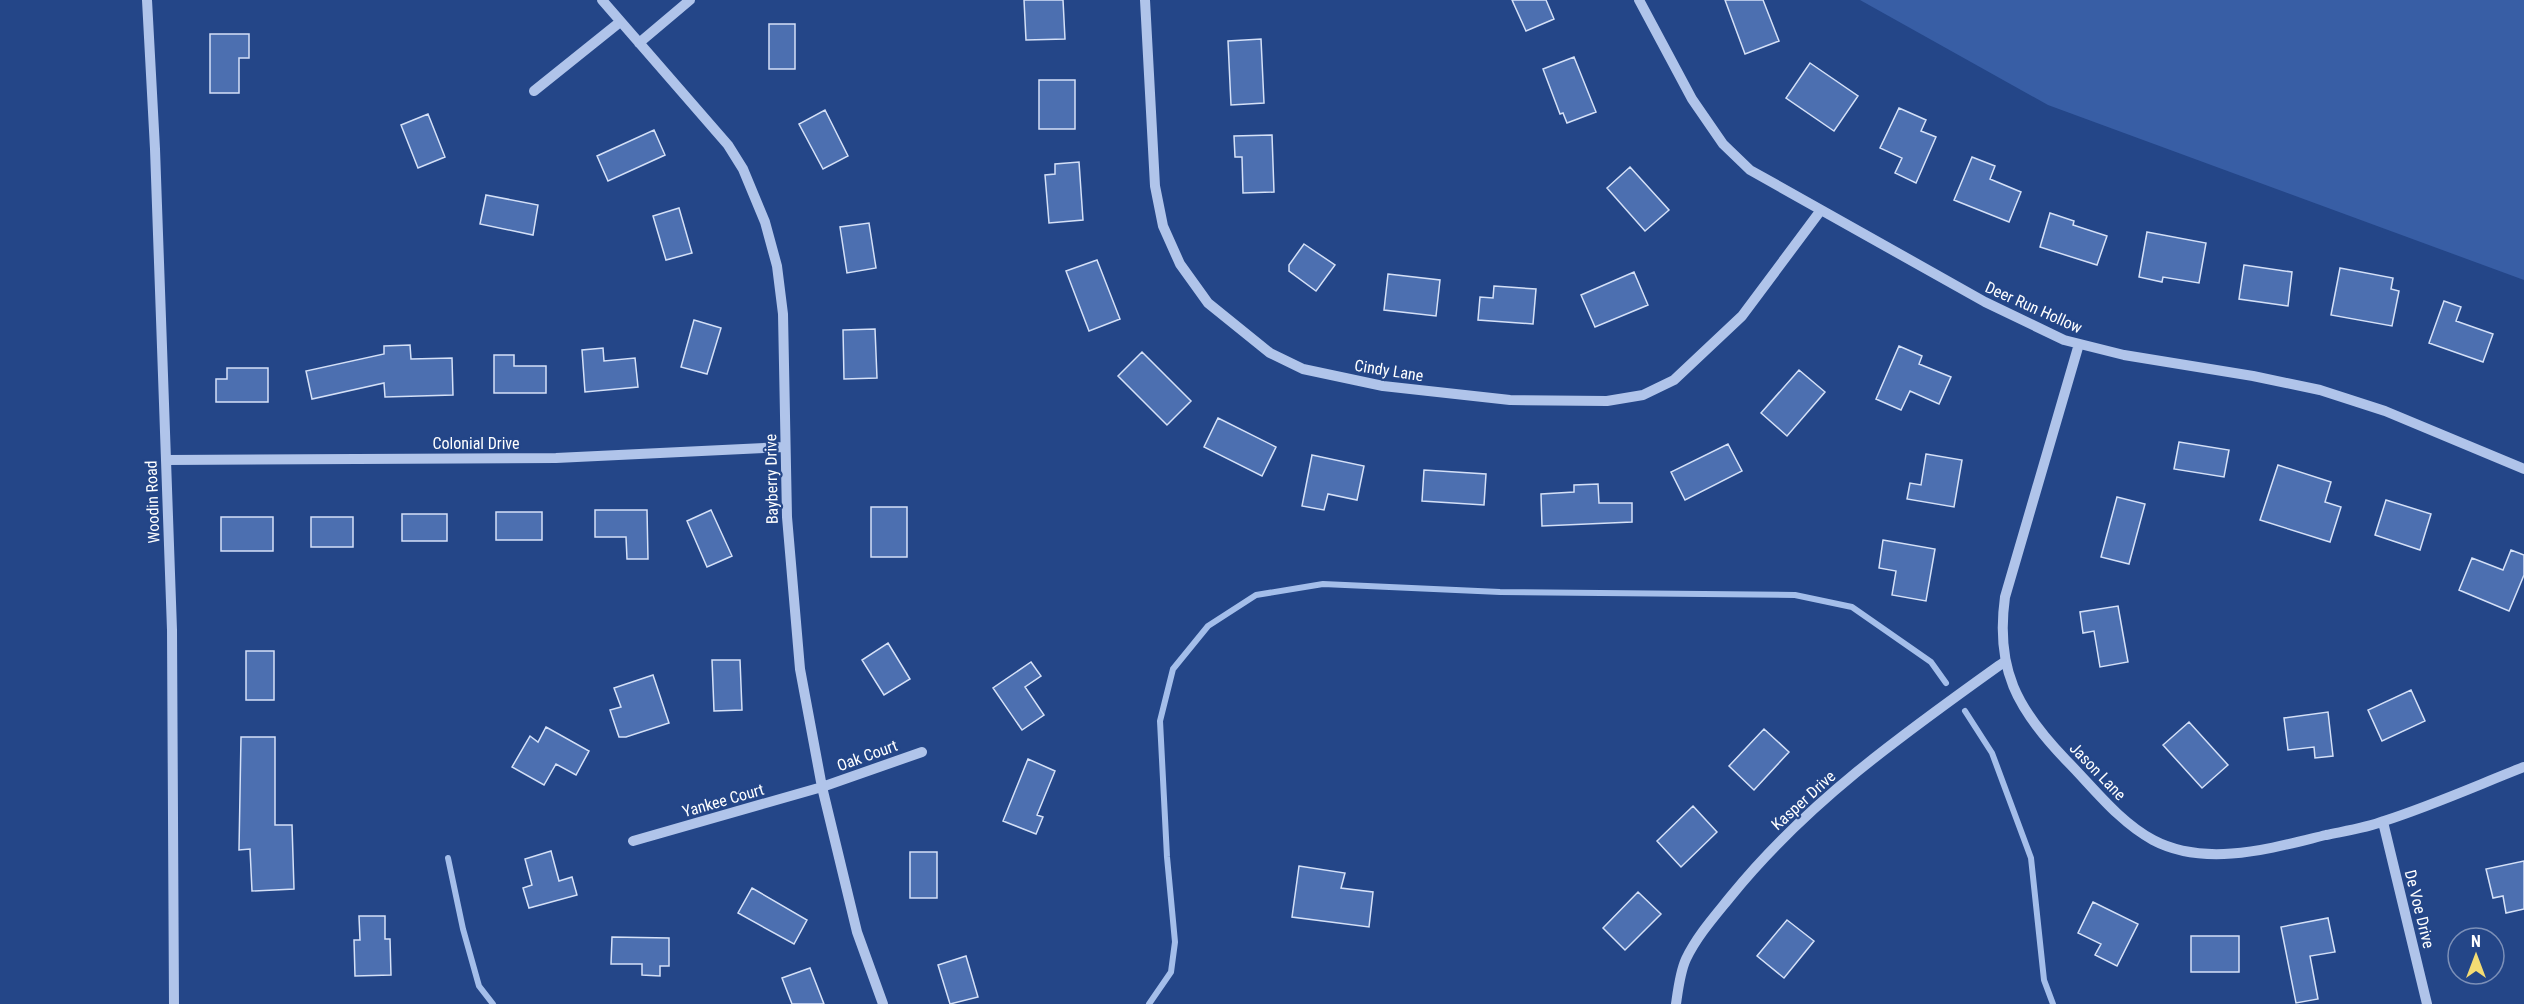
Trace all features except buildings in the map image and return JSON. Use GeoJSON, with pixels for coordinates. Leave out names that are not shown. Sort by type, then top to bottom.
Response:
{"type":"FeatureCollection","features":[{"type":"Feature","properties":{"kind":"street","name":"Woodin Road"},"geometry":{"type":"LineString","coordinates":[[147,0],[172,630],[174,1004]]}},
{"type":"Feature","properties":{"kind":"street"},"geometry":{"type":"LineString","coordinates":[[639,43],[690,0]]}},
{"type":"Feature","properties":{"kind":"street","name":"Cindy Lane"},"geometry":{"type":"LineString","coordinates":[[1145,0],[1155,186],[1163,226],[1180,264],[1208,303],[1270,353],[1303,369],[1383,386],[1510,400],[1607,401],[1643,394],[1674,380],[1742,316],[1821,210]]}},
{"type":"Feature","properties":{"kind":"street","name":"Deer Run Hollow"},"geometry":{"type":"LineString","coordinates":[[1640,0],[1692,99],[1723,144],[1750,170],[1984,302],[2064,340],[2079,344],[2124,355],[2253,376],[2320,390],[2385,411],[2524,469]]}},
{"type":"Feature","properties":{"kind":"street","name":"Bayberry Drive"},"geometry":{"type":"LineString","coordinates":[[606,2],[620,22],[728,145],[742,169],[765,222],[777,267],[783,314],[787,517],[800,669],[822,787],[857,932],[884,1004]]}},
{"type":"Feature","properties":{"kind":"street"},"geometry":{"type":"LineString","coordinates":[[534,91],[620,22]]}},
{"type":"Feature","properties":{"kind":"street","name":"Jason Lane"},"geometry":{"type":"LineString","coordinates":[[2079,344],[2005,597],[2001,627],[2004,662],[2016,694],[2052,745],[2123,818],[2154,840],[2187,850],[2229,854],[2278,847],[2383,822],[2524,767]]}},
{"type":"Feature","properties":{"kind":"street","name":"Colonial Drive"},"geometry":{"type":"LineString","coordinates":[[166,460],[556,458],[785,447]]}},
{"type":"Feature","properties":{"kind":"street","name":"Kasper Drive"},"geometry":{"type":"LineString","coordinates":[[1676,1004],[1684,962],[1697,938],[1761,859],[1816,806],[1882,751],[2004,662]]}},
{"type":"Feature","properties":{"kind":"street","name":"Oak Court"},"geometry":{"type":"LineString","coordinates":[[822,787],[922,752]]}},
{"type":"Feature","properties":{"kind":"street","name":"Yankee Court"},"geometry":{"type":"LineString","coordinates":[[633,841],[822,787]]}},
{"type":"Feature","properties":{"kind":"street","name":"De Voe Drive"},"geometry":{"type":"LineString","coordinates":[[2383,822],[2427,1004]]}},
{"type":"Feature","properties":{"kind":"shaded area"},"geometry":{"type":"Polygon","coordinates":[[[1860,0],[2524,0],[2524,280],[2048,105],[1860,0]]]}},
{"type":"Feature","properties":{"kind":"waterway"},"geometry":{"type":"LineString","coordinates":[[1149,1004],[1171,972],[1175,942],[1167,857],[1160,721],[1173,669],[1208,626],[1256,595],[1323,584],[1500,592],[1795,595],[1852,607],[1931,662],[1946,683]]}},
{"type":"Feature","properties":{"kind":"waterway"},"geometry":{"type":"LineString","coordinates":[[1965,711],[1992,753],[2031,858],[2044,980],[2053,1004]]}},
{"type":"Feature","properties":{"kind":"waterway"},"geometry":{"type":"LineString","coordinates":[[448,858],[463,929],[479,986],[493,1004]]}}]}
